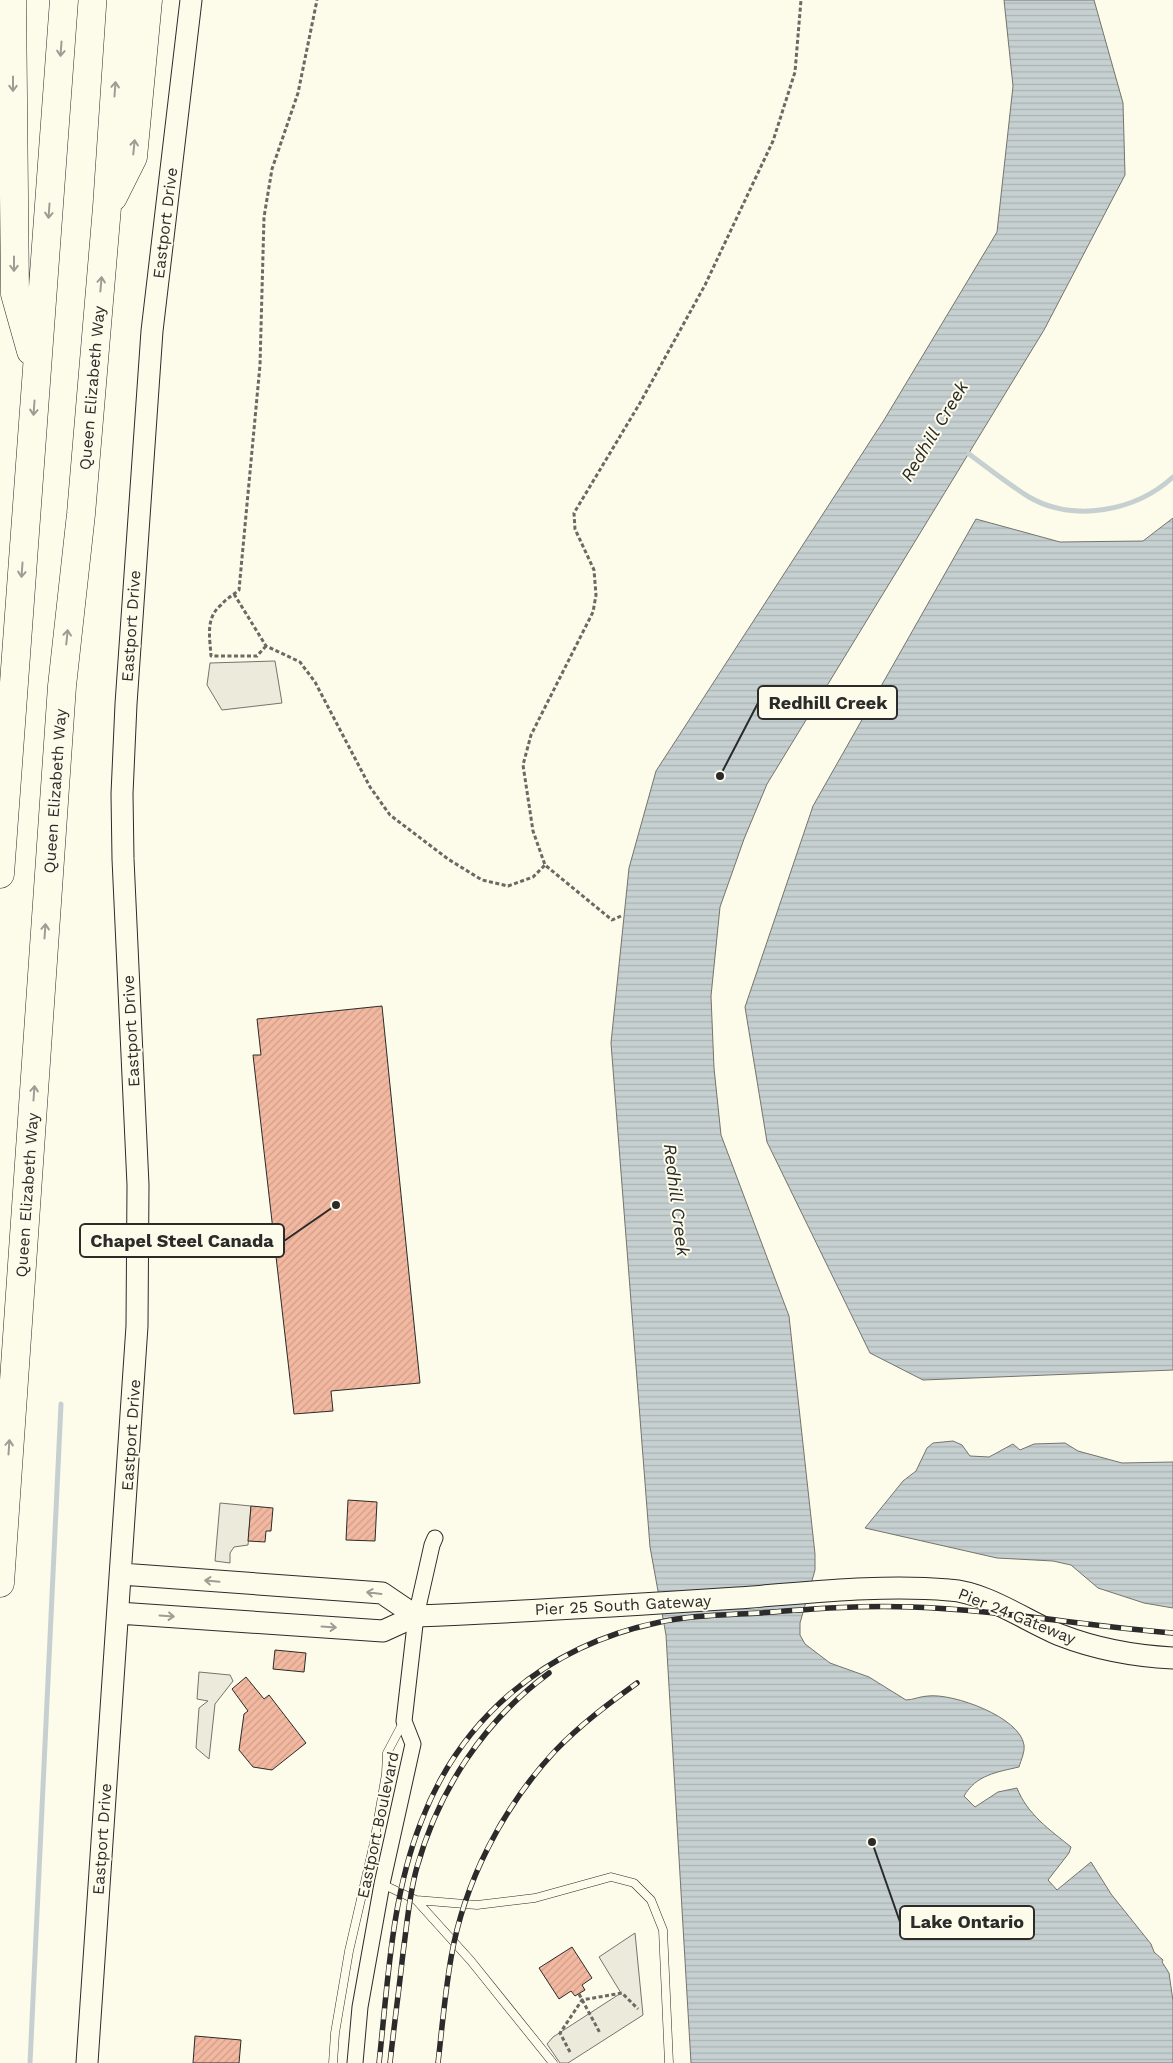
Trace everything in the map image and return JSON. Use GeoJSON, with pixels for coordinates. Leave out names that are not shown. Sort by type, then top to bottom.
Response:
{"type":"FeatureCollection","features":[{"type":"Feature","properties":{"kind":"highway"},"geometry":{"type":"LineString","coordinates":[[12,0],[15,294],[36,368]]}},
{"type":"Feature","properties":{"kind":"highway"},"geometry":{"type":"LineString","coordinates":[[0,874],[64,0]]}},
{"type":"Feature","properties":{"kind":"highway","name":"Queen Elizabeth Way"},"geometry":{"type":"LineString","coordinates":[[0,1583],[62,686],[81,514],[107,207],[121,0]]}},
{"type":"Feature","properties":{"kind":"highway"},"geometry":{"type":"LineString","coordinates":[[107,207],[133,157],[148,0]]}},
{"type":"Feature","properties":{"kind":"main road","name":"Eastport Drive"},"geometry":{"type":"LineString","coordinates":[[88,2063],[135,1384],[138,1176],[123,859],[122,794],[126,704],[152,332],[191,0]]}},
{"type":"Feature","properties":{"kind":"main road"},"geometry":{"type":"LineString","coordinates":[[121,1574],[382,1593],[416,1616]]}},
{"type":"Feature","properties":{"kind":"main road","name":"Pier 24 Gateway"},"geometry":{"type":"LineString","coordinates":[[829,1591],[897,1587],[952,1590],[977,1596],[1060,1635],[1089,1645],[1120,1652],[1173,1658]]}},
{"type":"Feature","properties":{"kind":"main road","name":"Pier 25 South Gateway"},"geometry":{"type":"LineString","coordinates":[[118,1613],[383,1631],[416,1616],[643,1604],[829,1591]]}},
{"type":"Feature","properties":{"kind":"street","name":"Eastport Boulevard"},"geometry":{"type":"LineString","coordinates":[[355,2063],[360,2007],[382,1884],[414,1744],[404,1720],[416,1616],[435,1538]]}},
{"type":"Feature","properties":{"kind":"lane"},"geometry":{"type":"LineString","coordinates":[[333,2063],[335,2034],[349,1951],[374,1843],[385,1782],[387,1752],[404,1720]]}},
{"type":"Feature","properties":{"kind":"lane"},"geometry":{"type":"LineString","coordinates":[[382,1884],[416,1900],[477,1905],[535,1898],[611,1877],[634,1883],[651,1900],[663,1930],[669,2063]]}},
{"type":"Feature","properties":{"kind":"lane"},"geometry":{"type":"LineString","coordinates":[[416,1900],[471,1961],[553,2063]]}},
{"type":"Feature","properties":{"kind":"path"},"geometry":{"type":"LineString","coordinates":[[266,646],[257,656],[211,656],[209,627],[212,615],[220,605],[239,590],[260,365],[264,217],[272,169],[298,93],[316,0]]}},
{"type":"Feature","properties":{"kind":"path"},"geometry":{"type":"LineString","coordinates":[[621,916],[612,920],[545,865],[533,831],[523,765],[531,735],[593,612],[596,595],[594,570],[575,529],[574,513],[640,402],[705,285],[773,141],[795,72],[801,0]]}},
{"type":"Feature","properties":{"kind":"path"},"geometry":{"type":"LineString","coordinates":[[234,594],[266,646],[300,662],[315,682],[370,787],[390,814],[448,859],[482,880],[508,886],[533,877],[545,865]]}},
{"type":"Feature","properties":{"kind":"path"},"geometry":{"type":"LineString","coordinates":[[570,2052],[560,2033],[582,2000],[622,1993],[638,2009]]}},
{"type":"Feature","properties":{"kind":"path"},"geometry":{"type":"LineString","coordinates":[[579,1994],[600,2032]]}},
{"type":"Feature","properties":{"kind":"shaded area"},"geometry":{"type":"Polygon","coordinates":[[[275,661],[282,703],[222,710],[207,685],[210,663],[275,661]]]}},
{"type":"Feature","properties":{"kind":"shaded area"},"geometry":{"type":"Polygon","coordinates":[[[220,1503],[251,1506],[248,1545],[234,1547],[230,1553],[230,1563],[215,1561],[220,1503]]]}},
{"type":"Feature","properties":{"kind":"shaded area"},"geometry":{"type":"Polygon","coordinates":[[[199,1672],[230,1675],[233,1681],[215,1704],[209,1759],[196,1748],[199,1708],[208,1701],[197,1699],[199,1672]]]}},
{"type":"Feature","properties":{"kind":"shaded area"},"geometry":{"type":"Polygon","coordinates":[[[635,1933],[643,2015],[568,2063],[560,2063],[547,2044],[553,2037],[621,1993],[599,1957],[635,1933]]]}},
{"type":"Feature","properties":{"kind":"water"},"geometry":{"type":"Polygon","coordinates":[[[1004,0],[1094,0],[1123,103],[1125,175],[1044,330],[767,784],[744,839],[720,907],[711,996],[714,1068],[721,1135],[789,1316],[815,1554],[815,1570],[800,1623],[800,1635],[805,1644],[830,1663],[869,1677],[906,1700],[925,1696],[953,1698],[998,1716],[1011,1725],[1020,1735],[1024,1748],[1019,1767],[988,1775],[975,1783],[964,1796],[975,1807],[998,1792],[1017,1788],[1033,1814],[1071,1847],[1069,1853],[1048,1880],[1057,1890],[1091,1862],[1111,1894],[1151,1944],[1154,1952],[1163,1960],[1162,1962],[1169,1973],[1173,2001],[1173,2063],[691,2063],[666,1635],[650,1547],[611,1043],[629,868],[656,771],[884,420],[997,232],[1013,86],[1004,0]]]}},
{"type":"Feature","properties":{"kind":"water"},"geometry":{"type":"Polygon","coordinates":[[[1173,518],[1173,1370],[923,1380],[870,1353],[767,1142],[745,1007],[813,806],[976,519],[1060,542],[1143,541],[1173,518]]]}},
{"type":"Feature","properties":{"kind":"water"},"geometry":{"type":"Polygon","coordinates":[[[953,1441],[962,1445],[970,1456],[989,1457],[1013,1444],[1020,1450],[1034,1444],[1065,1443],[1078,1451],[1122,1463],[1173,1462],[1173,1608],[1144,1603],[1098,1588],[1071,1565],[1053,1561],[997,1558],[865,1528],[903,1481],[916,1471],[927,1448],[933,1443],[953,1441]]]}},
{"type":"Feature","properties":{"kind":"building"},"geometry":{"type":"Polygon","coordinates":[[[382,1006],[420,1383],[331,1391],[333,1411],[294,1414],[253,1055],[261,1055],[257,1019],[382,1006]]]}},
{"type":"Feature","properties":{"kind":"building"},"geometry":{"type":"Polygon","coordinates":[[[348,1500],[377,1502],[375,1541],[346,1540],[348,1500]]]}},
{"type":"Feature","properties":{"kind":"building"},"geometry":{"type":"Polygon","coordinates":[[[251,1506],[273,1508],[271,1531],[266,1531],[265,1542],[248,1541],[251,1506]]]}},
{"type":"Feature","properties":{"kind":"building"},"geometry":{"type":"Polygon","coordinates":[[[275,1650],[306,1653],[304,1672],[273,1669],[275,1650]]]}},
{"type":"Feature","properties":{"kind":"building"},"geometry":{"type":"Polygon","coordinates":[[[246,1677],[264,1699],[269,1695],[306,1743],[272,1770],[253,1767],[239,1750],[244,1714],[248,1711],[232,1689],[246,1677]]]}},
{"type":"Feature","properties":{"kind":"building"},"geometry":{"type":"Polygon","coordinates":[[[572,1947],[592,1978],[582,1985],[585,1990],[575,1996],[571,1991],[559,1999],[539,1968],[572,1947]]]}},
{"type":"Feature","properties":{"kind":"building"},"geometry":{"type":"Polygon","coordinates":[[[195,2036],[241,2040],[239,2063],[193,2063],[195,2036]]]}},
{"type":"Feature","properties":{"kind":"waterway"},"geometry":{"type":"LineString","coordinates":[[969,454],[1029,497],[1065,510],[1085,511],[1123,505],[1158,489],[1173,477]]}},
{"type":"Feature","properties":{"kind":"waterway"},"geometry":{"type":"LineString","coordinates":[[30,2063],[61,1404]]}},
{"type":"Feature","properties":{"kind":"railway"},"geometry":{"type":"LineString","coordinates":[[379,2063],[392,1941],[403,1880],[421,1822],[438,1784],[459,1750],[484,1719],[513,1692],[544,1668],[579,1649],[616,1634],[682,1618],[855,1607],[912,1607],[978,1611],[1173,1633]]}},
{"type":"Feature","properties":{"kind":"railway"},"geometry":{"type":"LineString","coordinates":[[390,2063],[410,1899],[426,1838],[451,1784],[484,1735],[526,1692],[549,1673]]}},
{"type":"Feature","properties":{"kind":"railway"},"geometry":{"type":"LineString","coordinates":[[438,2063],[447,1984],[457,1930],[465,1901],[488,1847],[519,1796],[555,1751],[584,1724],[637,1683]]}},
{"type":"Feature","properties":{"kind":"place","name":"Redhill Creek"},"geometry":{"type":"Point","coordinates":[720,776]}},
{"type":"Feature","properties":{"kind":"place","name":"Chapel Steel Canada"},"geometry":{"type":"Point","coordinates":[336,1205]}},
{"type":"Feature","properties":{"kind":"place","name":"Lake Ontario"},"geometry":{"type":"Point","coordinates":[872,1842]}}]}
